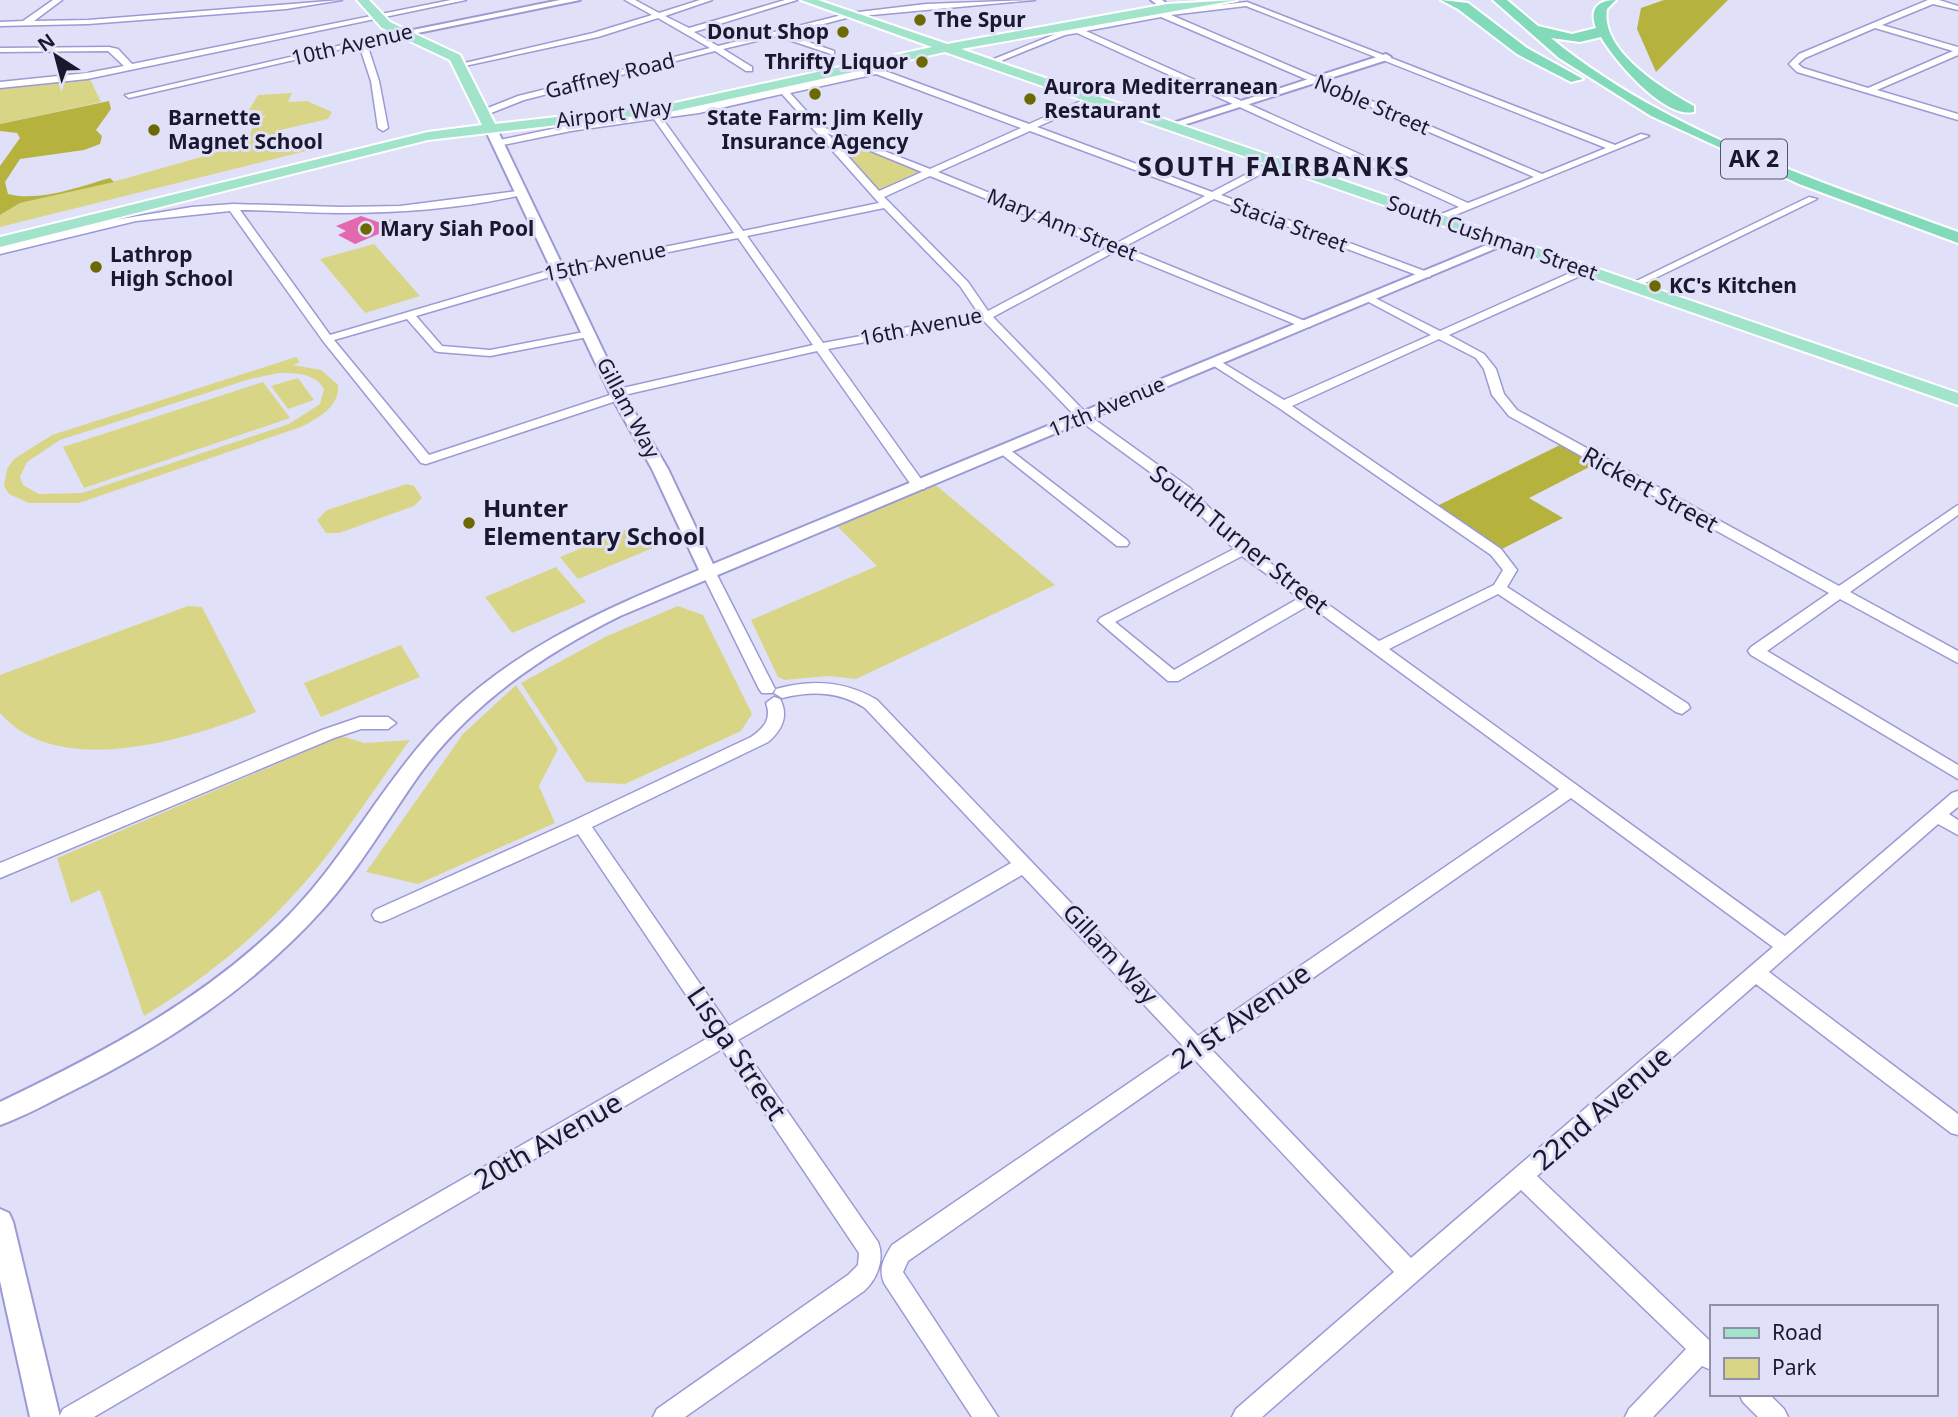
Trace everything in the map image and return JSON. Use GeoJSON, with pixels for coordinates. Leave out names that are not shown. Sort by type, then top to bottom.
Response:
{"type":"FeatureCollection","features":[{"type":"Feature","properties":{"kind":"highway"},"geometry":{"type":"LineString","coordinates":[[1447,0],[1463,6],[1499,36],[1562,72],[1727,150],[1790,175]]}},
{"type":"Feature","properties":{"kind":"highway"},"geometry":{"type":"LineString","coordinates":[[1475,0],[1522,39],[1602,68],[1659,102],[1718,128]]}},
{"type":"Feature","properties":{"kind":"highway","name":"AK 2"},"geometry":{"type":"LineString","coordinates":[[1499,0],[1563,54],[1685,127],[1790,175],[1958,239]]}},
{"type":"Feature","properties":{"kind":"highway"},"geometry":{"type":"LineString","coordinates":[[1610,0],[1601,7],[1599,15],[1623,65],[1641,81],[1702,115]]}},
{"type":"Feature","properties":{"kind":"highway","name":"AK 2"},"geometry":{"type":"LineString","coordinates":[[1549,19],[1598,57],[1718,128],[1832,177],[1954,223]]}},
{"type":"Feature","properties":{"kind":"highway"},"geometry":{"type":"LineString","coordinates":[[1528,25],[1571,38],[1590,36],[1604,29]]}},
{"type":"Feature","properties":{"kind":"highway"},"geometry":{"type":"LineString","coordinates":[[1813,166],[1954,223]]}},
{"type":"Feature","properties":{"kind":"main road"},"geometry":{"type":"LineString","coordinates":[[363,0],[376,17],[403,33],[450,53],[460,65],[487,121]]}},
{"type":"Feature","properties":{"kind":"main road","name":"South Cushman Street"},"geometry":{"type":"LineString","coordinates":[[807,0],[1958,399]]}},
{"type":"Feature","properties":{"kind":"main road","name":"Airport Way"},"geometry":{"type":"LineString","coordinates":[[0,233],[388,137],[487,121],[603,117],[680,106],[941,46],[1165,5],[1231,0]]}},
{"type":"Feature","properties":{"kind":"main road","name":"Airport Way"},"geometry":{"type":"LineString","coordinates":[[0,242],[487,121]]}},
{"type":"Feature","properties":{"kind":"street"},"geometry":{"type":"LineString","coordinates":[[23,25],[58,0]]}},
{"type":"Feature","properties":{"kind":"street"},"geometry":{"type":"LineString","coordinates":[[0,24],[23,25],[273,8],[338,0]]}},
{"type":"Feature","properties":{"kind":"street"},"geometry":{"type":"LineString","coordinates":[[0,85],[87,76],[462,0]]}},
{"type":"Feature","properties":{"kind":"street","name":"10th Avenue"},"geometry":{"type":"LineString","coordinates":[[129,95],[403,33],[575,0]]}},
{"type":"Feature","properties":{"kind":"street"},"geometry":{"type":"LineString","coordinates":[[629,0],[749,69]]}},
{"type":"Feature","properties":{"kind":"street"},"geometry":{"type":"LineString","coordinates":[[460,65],[584,37],[708,0]]}},
{"type":"Feature","properties":{"kind":"street"},"geometry":{"type":"LineString","coordinates":[[688,32],[793,0]]}},
{"type":"Feature","properties":{"kind":"street","name":"Gaffney Road"},"geometry":{"type":"LineString","coordinates":[[473,92],[491,99],[521,98],[850,15],[926,6],[1031,0]]}},
{"type":"Feature","properties":{"kind":"street"},"geometry":{"type":"LineString","coordinates":[[1958,8],[1933,1],[1802,56],[1793,64],[1800,69],[1868,91],[1958,117]]}},
{"type":"Feature","properties":{"kind":"street"},"geometry":{"type":"LineString","coordinates":[[988,63],[1052,36],[1165,5],[1247,4],[1615,148]]}},
{"type":"Feature","properties":{"kind":"street","name":"Noble Street"},"geometry":{"type":"LineString","coordinates":[[1165,5],[1313,80],[1542,177]]}},
{"type":"Feature","properties":{"kind":"street"},"geometry":{"type":"LineString","coordinates":[[1872,25],[1958,51]]}},
{"type":"Feature","properties":{"kind":"street"},"geometry":{"type":"LineString","coordinates":[[1077,30],[1468,207]]}},
{"type":"Feature","properties":{"kind":"street"},"geometry":{"type":"LineString","coordinates":[[777,33],[831,53]]}},
{"type":"Feature","properties":{"kind":"street"},"geometry":{"type":"LineString","coordinates":[[363,44],[375,81],[383,128]]}},
{"type":"Feature","properties":{"kind":"street"},"geometry":{"type":"LineString","coordinates":[[0,50],[109,49],[115,51],[130,67]]}},
{"type":"Feature","properties":{"kind":"street"},"geometry":{"type":"LineString","coordinates":[[1868,91],[1958,51]]}},
{"type":"Feature","properties":{"kind":"street"},"geometry":{"type":"LineString","coordinates":[[1170,126],[1386,57]]}},
{"type":"Feature","properties":{"kind":"street","name":"Stacia Street"},"geometry":{"type":"LineString","coordinates":[[785,92],[877,71],[1426,275]]}},
{"type":"Feature","properties":{"kind":"street"},"geometry":{"type":"LineString","coordinates":[[498,143],[572,128],[657,117],[785,92]]}},
{"type":"Feature","properties":{"kind":"street","name":"South Turner Street"},"geometry":{"type":"LineString","coordinates":[[785,92],[964,284],[986,316],[1083,417],[1185,491],[1243,550],[1787,947]]}},
{"type":"Feature","properties":{"kind":"street","name":"Gaffney Road"},"geometry":{"type":"LineString","coordinates":[[487,121],[521,98]]}},
{"type":"Feature","properties":{"kind":"street","name":"15th Avenue"},"geometry":{"type":"LineString","coordinates":[[327,339],[558,271],[740,234],[883,200],[931,172],[1093,99]]}},
{"type":"Feature","properties":{"kind":"street"},"geometry":{"type":"LineString","coordinates":[[657,117],[919,486]]}},
{"type":"Feature","properties":{"kind":"street","name":"Gillam Way"},"geometry":{"type":"LineString","coordinates":[[487,121],[618,394],[660,469],[709,573],[775,695],[827,687],[853,694],[872,704],[1410,1273]]}},
{"type":"Feature","properties":{"kind":"street","name":"Mary Ann Street"},"geometry":{"type":"LineString","coordinates":[[817,126],[1306,325]]}},
{"type":"Feature","properties":{"kind":"street"},"geometry":{"type":"LineString","coordinates":[[1438,219],[1644,136]]}},
{"type":"Feature","properties":{"kind":"street","name":"16th Avenue"},"geometry":{"type":"LineString","coordinates":[[327,339],[426,460],[618,394],[819,347],[986,316],[1275,163]]}},
{"type":"Feature","properties":{"kind":"street"},"geometry":{"type":"LineString","coordinates":[[0,251],[131,218],[233,207],[380,210],[450,204],[523,192]]}},
{"type":"Feature","properties":{"kind":"street"},"geometry":{"type":"LineString","coordinates":[[1631,286],[1812,199]]}},
{"type":"Feature","properties":{"kind":"street"},"geometry":{"type":"LineString","coordinates":[[233,207],[327,339]]}},
{"type":"Feature","properties":{"kind":"street","name":"17th Avenue"},"geometry":{"type":"LineString","coordinates":[[0,1114],[145,1039],[199,1005],[240,974],[316,902],[348,863],[433,744],[501,677],[580,628],[1504,242]]}},
{"type":"Feature","properties":{"kind":"street"},"geometry":{"type":"LineString","coordinates":[[1283,405],[1585,270]]}},
{"type":"Feature","properties":{"kind":"street","name":"Rickert Street"},"geometry":{"type":"LineString","coordinates":[[1369,298],[1480,356],[1490,369],[1498,396],[1513,413],[1958,658]]}},
{"type":"Feature","properties":{"kind":"street"},"geometry":{"type":"LineString","coordinates":[[409,315],[439,349],[491,353],[589,334]]}},
{"type":"Feature","properties":{"kind":"street"},"geometry":{"type":"LineString","coordinates":[[1214,362],[1283,405],[1496,552],[1510,570],[1499,588],[1376,649]]}},
{"type":"Feature","properties":{"kind":"street"},"geometry":{"type":"LineString","coordinates":[[1004,450],[1122,543]]}},
{"type":"Feature","properties":{"kind":"street"},"geometry":{"type":"LineString","coordinates":[[1958,509],[1836,592],[1756,651],[1958,774]]}},
{"type":"Feature","properties":{"kind":"street"},"geometry":{"type":"LineString","coordinates":[[1243,550],[1105,621],[1173,677],[1309,599]]}},
{"type":"Feature","properties":{"kind":"street"},"geometry":{"type":"LineString","coordinates":[[1499,588],[1682,708]]}},
{"type":"Feature","properties":{"kind":"street"},"geometry":{"type":"LineString","coordinates":[[381,915],[581,825],[763,737],[776,720],[775,695]]}},
{"type":"Feature","properties":{"kind":"street"},"geometry":{"type":"LineString","coordinates":[[0,871],[328,734],[360,723],[388,723]]}},
{"type":"Feature","properties":{"kind":"street","name":"21st Avenue"},"geometry":{"type":"LineString","coordinates":[[986,1417],[892,1275],[893,1263],[900,1253],[1571,789]]}},
{"type":"Feature","properties":{"kind":"street","name":"22nd Avenue"},"geometry":{"type":"LineString","coordinates":[[1244,1417],[1958,797]]}},
{"type":"Feature","properties":{"kind":"street"},"geometry":{"type":"LineString","coordinates":[[1938,816],[1958,828]]}},
{"type":"Feature","properties":{"kind":"street","name":"Lisga Street"},"geometry":{"type":"LineString","coordinates":[[581,825],[870,1250],[870,1264],[865,1275],[856,1283],[665,1417]]}},
{"type":"Feature","properties":{"kind":"street","name":"20th Avenue"},"geometry":{"type":"LineString","coordinates":[[71,1417],[1025,864]]}},
{"type":"Feature","properties":{"kind":"street"},"geometry":{"type":"LineString","coordinates":[[1756,973],[1958,1126]]}},
{"type":"Feature","properties":{"kind":"street"},"geometry":{"type":"LineString","coordinates":[[1522,1176],[1707,1354],[1637,1417]]}},
{"type":"Feature","properties":{"kind":"street"},"geometry":{"type":"LineString","coordinates":[[0,1223],[45,1417]]}},
{"type":"Feature","properties":{"kind":"street"},"geometry":{"type":"LineString","coordinates":[[1753,1396],[1776,1417]]}},
{"type":"Feature","properties":{"kind":"green space"},"geometry":{"type":"Polygon","coordinates":[[[90,79],[101,102],[0,124],[0,88],[90,79]]]}},
{"type":"Feature","properties":{"kind":"green space"},"geometry":{"type":"Polygon","coordinates":[[[292,93],[288,102],[307,101],[332,112],[328,119],[276,131],[280,136],[301,135],[310,150],[0,227],[0,215],[20,203],[120,180],[215,153],[225,143],[249,136],[255,122],[266,116],[260,115],[262,111],[249,110],[258,95],[292,93]]]}},
{"type":"Feature","properties":{"kind":"green space"},"geometry":{"type":"Polygon","coordinates":[[[817,126],[931,172],[879,195],[817,126]]]}},
{"type":"Feature","properties":{"kind":"green space"},"geometry":{"type":"Polygon","coordinates":[[[374,244],[420,296],[365,313],[320,259],[374,244]]]}},
{"type":"Feature","properties":{"kind":"green space"},"geometry":{"type":"Polygon","coordinates":[[[296,357],[300,362],[293,365],[321,370],[338,385],[338,393],[332,406],[321,416],[301,427],[79,503],[29,503],[9,494],[4,486],[7,469],[14,459],[52,435],[296,357]],[[279,373],[250,379],[60,440],[27,462],[20,477],[23,485],[39,494],[82,493],[289,424],[320,404],[324,389],[315,380],[298,374],[279,373]]]}},
{"type":"Feature","properties":{"kind":"green space"},"geometry":{"type":"Polygon","coordinates":[[[298,378],[314,400],[288,409],[271,386],[298,378]]]}},
{"type":"Feature","properties":{"kind":"green space"},"geometry":{"type":"Polygon","coordinates":[[[263,382],[290,418],[84,488],[63,447],[263,382]]]}},
{"type":"Feature","properties":{"kind":"green space"},"geometry":{"type":"Polygon","coordinates":[[[931,481],[1055,585],[856,679],[829,676],[784,680],[778,677],[751,620],[877,566],[833,522],[931,481]]]}},
{"type":"Feature","properties":{"kind":"green space"},"geometry":{"type":"Polygon","coordinates":[[[407,484],[414,486],[422,498],[414,506],[339,533],[326,533],[317,520],[327,510],[407,484]]]}},
{"type":"Feature","properties":{"kind":"green space"},"geometry":{"type":"Polygon","coordinates":[[[627,529],[670,541],[578,579],[560,557],[627,529]]]}},
{"type":"Feature","properties":{"kind":"green space"},"geometry":{"type":"Polygon","coordinates":[[[556,567],[586,602],[512,633],[485,597],[556,567]]]}},
{"type":"Feature","properties":{"kind":"green space"},"geometry":{"type":"Polygon","coordinates":[[[188,606],[202,607],[256,712],[228,723],[160,742],[88,750],[54,745],[25,733],[0,713],[0,675],[188,606]]]}},
{"type":"Feature","properties":{"kind":"green space"},"geometry":{"type":"Polygon","coordinates":[[[678,606],[703,615],[752,714],[741,731],[625,784],[586,782],[521,683],[605,637],[678,606]]]}},
{"type":"Feature","properties":{"kind":"green space"},"geometry":{"type":"Polygon","coordinates":[[[401,645],[420,677],[321,717],[304,683],[401,645]]]}},
{"type":"Feature","properties":{"kind":"green space"},"geometry":{"type":"Polygon","coordinates":[[[516,685],[558,749],[539,786],[555,823],[418,884],[366,872],[463,734],[516,685]]]}},
{"type":"Feature","properties":{"kind":"green space"},"geometry":{"type":"Polygon","coordinates":[[[342,736],[364,743],[410,740],[336,844],[285,904],[242,945],[194,983],[144,1016],[100,890],[71,903],[57,858],[342,736]]]}},
{"type":"Feature","properties":{"kind":"shaded area"},"geometry":{"type":"Polygon","coordinates":[[[1664,0],[1728,0],[1656,72],[1637,29],[1641,8],[1664,0]]]}},
{"type":"Feature","properties":{"kind":"shaded area"},"geometry":{"type":"Polygon","coordinates":[[[109,101],[111,109],[96,130],[102,136],[100,144],[84,150],[20,159],[5,182],[8,194],[33,196],[110,178],[114,182],[20,203],[0,215],[0,166],[20,138],[17,133],[0,131],[0,124],[109,101]]]}},
{"type":"Feature","properties":{"kind":"shaded area","name":"Mary Siah Pool"},"geometry":{"type":"Polygon","coordinates":[[[361,216],[381,223],[391,219],[402,224],[355,244],[338,235],[346,231],[336,226],[361,216]]]}},
{"type":"Feature","properties":{"kind":"shaded area"},"geometry":{"type":"Polygon","coordinates":[[[1564,443],[1599,462],[1529,498],[1563,518],[1496,552],[1433,508],[1564,443]]]}},
{"type":"Feature","properties":{"kind":"place","name":"The Spur"},"geometry":{"type":"Point","coordinates":[920,20]}},
{"type":"Feature","properties":{"kind":"place","name":"Donut Shop"},"geometry":{"type":"Point","coordinates":[843,32]}},
{"type":"Feature","properties":{"kind":"place","name":"Thrifty Liquor"},"geometry":{"type":"Point","coordinates":[922,62]}},
{"type":"Feature","properties":{"kind":"place","name":"State Farm: Jim Kelly Insurance Agency"},"geometry":{"type":"Point","coordinates":[815,94]}},
{"type":"Feature","properties":{"kind":"place","name":"Aurora Mediterranean Restaurant"},"geometry":{"type":"Point","coordinates":[1030,99]}},
{"type":"Feature","properties":{"kind":"place","name":"Barnette Magnet School"},"geometry":{"type":"Point","coordinates":[154,130]}},
{"type":"Feature","properties":{"kind":"place","name":"Mary Siah Pool"},"geometry":{"type":"Point","coordinates":[366,229]}},
{"type":"Feature","properties":{"kind":"place","name":"Lathrop High School"},"geometry":{"type":"Point","coordinates":[96,267]}},
{"type":"Feature","properties":{"kind":"place","name":"KC's Kitchen"},"geometry":{"type":"Point","coordinates":[1655,286]}},
{"type":"Feature","properties":{"kind":"place","name":"Hunter Elementary School"},"geometry":{"type":"Point","coordinates":[469,523]}},
{"type":"Feature","properties":{"kind":"district","name":"SOUTH FAIRBANKS"},"geometry":{"type":"Point","coordinates":[1274,167]}}]}
